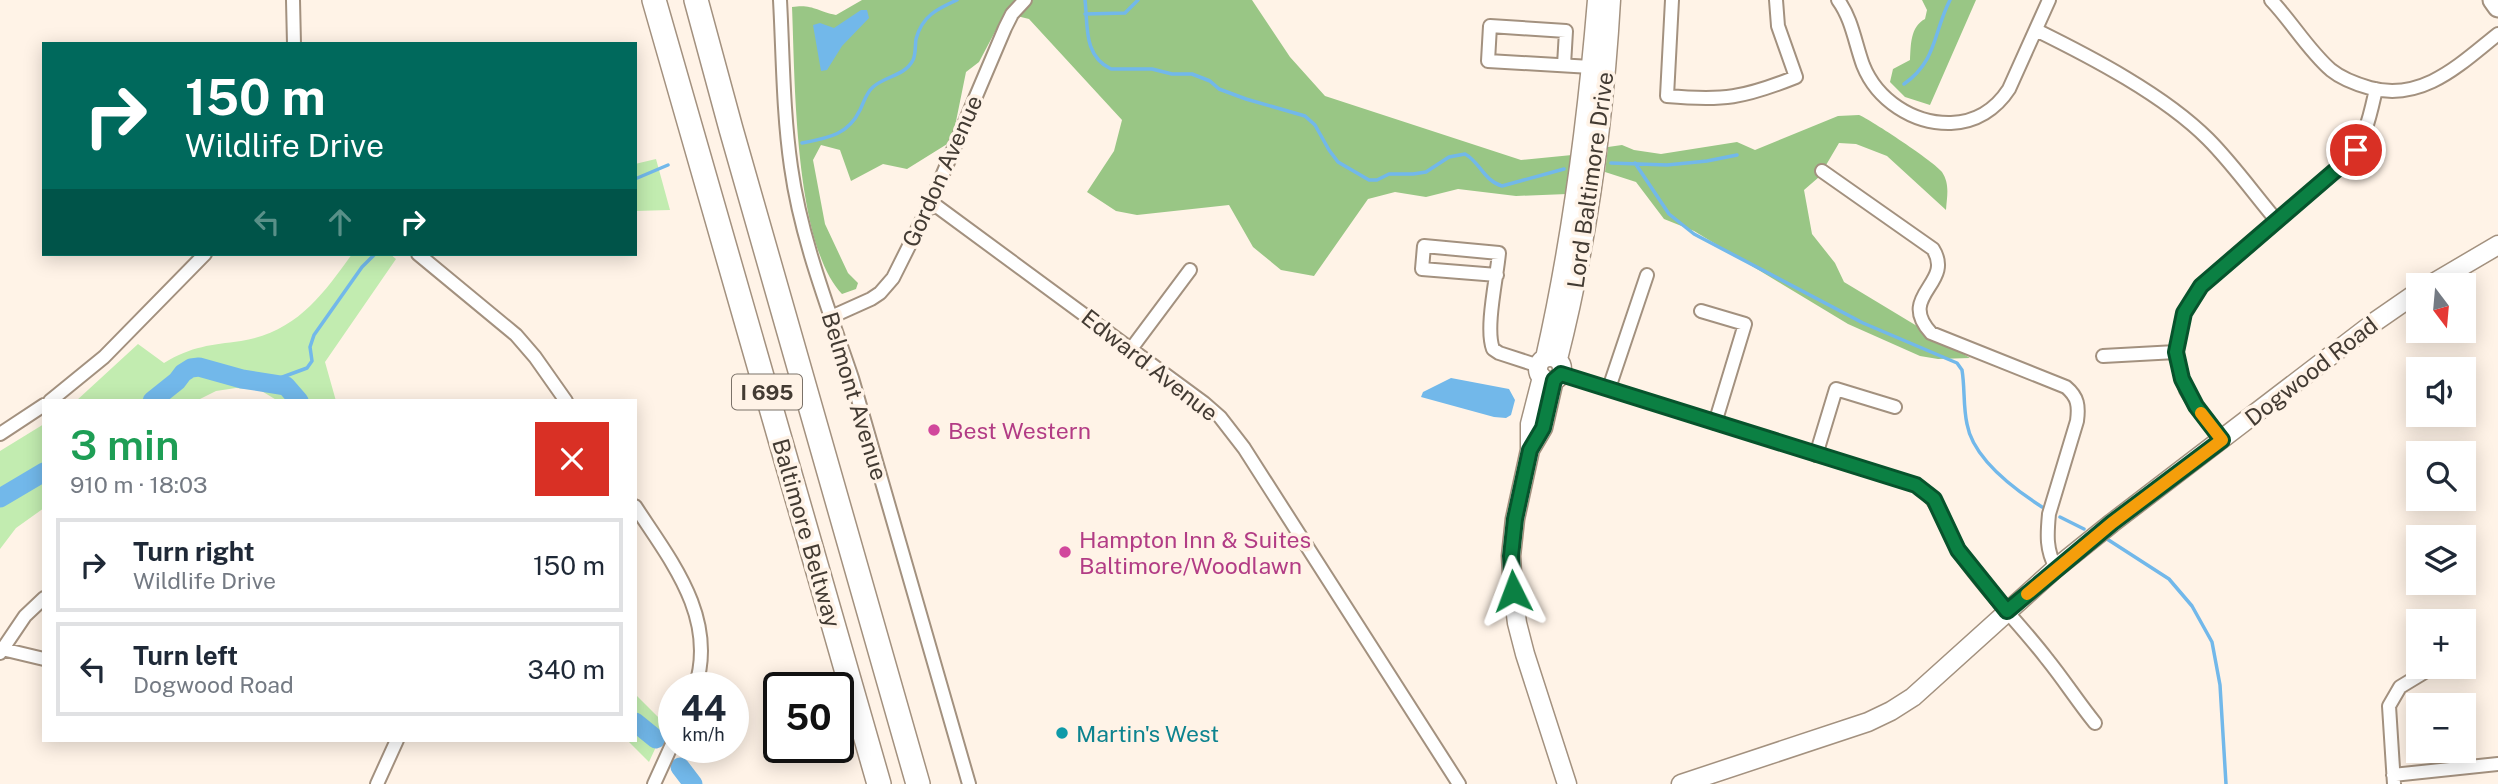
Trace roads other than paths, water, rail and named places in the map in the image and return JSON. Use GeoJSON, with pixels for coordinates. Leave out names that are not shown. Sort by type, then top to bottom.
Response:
{"type":"FeatureCollection","features":[{"type":"Feature","properties":{"kind":"highway","name":"Baltimore Beltway"},"geometry":{"type":"LineString","coordinates":[[654,0],[879,784]]}},
{"type":"Feature","properties":{"kind":"highway","name":"Baltimore Beltway"},"geometry":{"type":"LineString","coordinates":[[696,0],[918,784]]}},
{"type":"Feature","properties":{"kind":"main road","name":"Lord Baltimore Drive"},"geometry":{"type":"LineString","coordinates":[[1567,784],[1517,623],[1511,556],[1515,519],[1530,450],[1543,428],[1572,226],[1597,0]]}},
{"type":"Feature","properties":{"kind":"main road","name":"Lord Baltimore Drive"},"geometry":{"type":"LineString","coordinates":[[1550,369],[1576,286],[1594,182],[1611,0]]}},
{"type":"Feature","properties":{"kind":"main road"},"geometry":{"type":"LineString","coordinates":[[2493,0],[2498,7]]}},
{"type":"Feature","properties":{"kind":"main road"},"geometry":{"type":"LineString","coordinates":[[2450,273],[2498,245]]}},
{"type":"Feature","properties":{"kind":"main road","name":"Dogwood Road"},"geometry":{"type":"LineString","coordinates":[[1681,784],[1836,734],[1891,711],[1938,677],[2007,611],[2112,523],[2406,300]]}},
{"type":"Feature","properties":{"kind":"street"},"geometry":{"type":"LineString","coordinates":[[293,0],[295,42]]}},
{"type":"Feature","properties":{"kind":"street","name":"Belmont Avenue"},"geometry":{"type":"LineString","coordinates":[[780,0],[785,106],[791,168],[799,205],[969,784]]}},
{"type":"Feature","properties":{"kind":"street","name":"Gordon Avenue"},"geometry":{"type":"LineString","coordinates":[[831,317],[871,299],[887,286],[932,202],[1005,28],[1012,14],[1025,0]]}},
{"type":"Feature","properties":{"kind":"street"},"geometry":{"type":"LineString","coordinates":[[1672,0],[1667,96],[1724,99],[1756,93],[1796,77],[1778,26],[1776,0]]}},
{"type":"Feature","properties":{"kind":"street"},"geometry":{"type":"LineString","coordinates":[[1838,0],[1863,65],[1880,93],[1906,113],[1941,123],[1976,117],[2001,102],[2049,0]]}},
{"type":"Feature","properties":{"kind":"street"},"geometry":{"type":"LineString","coordinates":[[2271,0],[2332,71],[2357,84],[2376,89],[2406,90],[2433,82],[2447,75],[2498,34]]}},
{"type":"Feature","properties":{"kind":"street"},"geometry":{"type":"LineString","coordinates":[[1564,65],[1566,31],[1490,26],[1488,61],[1591,67]]}},
{"type":"Feature","properties":{"kind":"street"},"geometry":{"type":"LineString","coordinates":[[2035,30],[2096,60],[2190,122],[2224,156],[2277,221]]}},
{"type":"Feature","properties":{"kind":"street"},"geometry":{"type":"LineString","coordinates":[[2222,440],[2186,390],[2176,352],[2184,313],[2196,292],[2214,274],[2356,150],[2368,125],[2376,89]]}},
{"type":"Feature","properties":{"kind":"street"},"geometry":{"type":"LineString","coordinates":[[1822,171],[1933,249],[1940,267],[1920,301],[1918,311],[1931,333],[2066,387],[2073,393],[2078,409],[2077,421],[2049,514],[2047,530],[2049,556],[2056,568]]}},
{"type":"Feature","properties":{"kind":"street","name":"Edward Avenue"},"geometry":{"type":"LineString","coordinates":[[932,202],[1204,402],[1232,431],[1459,784]]}},
{"type":"Feature","properties":{"kind":"street"},"geometry":{"type":"LineString","coordinates":[[1497,275],[1422,269],[1424,246],[1499,253],[1497,275],[1490,338],[1493,349],[1499,353],[1916,485],[1925,491],[1940,508],[1952,539],[1966,562],[2048,659],[2095,723]]}},
{"type":"Feature","properties":{"kind":"street"},"geometry":{"type":"LineString","coordinates":[[52,399],[104,356],[203,256]]}},
{"type":"Feature","properties":{"kind":"street"},"geometry":{"type":"LineString","coordinates":[[420,256],[516,335],[541,364],[565,399]]}},
{"type":"Feature","properties":{"kind":"street"},"geometry":{"type":"LineString","coordinates":[[1130,349],[1190,270]]}},
{"type":"Feature","properties":{"kind":"street"},"geometry":{"type":"LineString","coordinates":[[1609,388],[1647,275]]}},
{"type":"Feature","properties":{"kind":"street"},"geometry":{"type":"LineString","coordinates":[[1701,311],[1745,324],[1715,423]]}},
{"type":"Feature","properties":{"kind":"street"},"geometry":{"type":"LineString","coordinates":[[2104,356],[2176,352]]}},
{"type":"Feature","properties":{"kind":"street"},"geometry":{"type":"LineString","coordinates":[[1816,455],[1836,389],[1895,407]]}},
{"type":"Feature","properties":{"kind":"street"},"geometry":{"type":"LineString","coordinates":[[0,434],[42,406]]}},
{"type":"Feature","properties":{"kind":"street"},"geometry":{"type":"LineString","coordinates":[[637,509],[685,583],[697,615],[701,653],[699,672]]}},
{"type":"Feature","properties":{"kind":"street"},"geometry":{"type":"LineString","coordinates":[[42,600],[25,616],[1,651],[42,659]]}},
{"type":"Feature","properties":{"kind":"street"},"geometry":{"type":"LineString","coordinates":[[2413,679],[2400,687],[2389,706],[2394,780],[2498,764]]}},
{"type":"Feature","properties":{"kind":"street"},"geometry":{"type":"LineString","coordinates":[[377,784],[393,742]]}},
{"type":"Feature","properties":{"kind":"street"},"geometry":{"type":"LineString","coordinates":[[654,784],[664,763]]}},
{"type":"Feature","properties":{"kind":"water"},"geometry":{"type":"Polygon","coordinates":[[[861,10],[867,10],[869,18],[842,46],[827,70],[821,71],[813,25],[820,23],[834,28],[861,10]]]}},
{"type":"Feature","properties":{"kind":"water"},"geometry":{"type":"Polygon","coordinates":[[[1451,378],[1509,389],[1515,400],[1511,415],[1506,418],[1494,417],[1421,397],[1423,392],[1451,378]]]}},
{"type":"Feature","properties":{"kind":"waterway"},"geometry":{"type":"LineString","coordinates":[[802,143],[829,137],[850,125],[871,89],[909,65],[914,58],[916,39],[926,19],[957,0]]}},
{"type":"Feature","properties":{"kind":"waterway"},"geometry":{"type":"LineString","coordinates":[[1085,0],[1091,48],[1102,63],[1111,69],[1152,69],[1172,74],[1192,74],[1210,81],[1219,89],[1305,116],[1315,125],[1338,162],[1369,180],[1377,180],[1389,174],[1426,172],[1449,157],[1465,154],[1490,180],[1502,186],[1564,169]]}},
{"type":"Feature","properties":{"kind":"waterway"},"geometry":{"type":"LineString","coordinates":[[1085,14],[1125,13],[1138,0]]}},
{"type":"Feature","properties":{"kind":"waterway"},"geometry":{"type":"LineString","coordinates":[[1904,84],[1915,75],[1929,56],[1950,0]]}},
{"type":"Feature","properties":{"kind":"waterway"},"geometry":{"type":"LineString","coordinates":[[1611,163],[1667,165],[1737,155]]}},
{"type":"Feature","properties":{"kind":"waterway"},"geometry":{"type":"LineString","coordinates":[[1635,163],[1669,214],[1694,234],[1863,323],[1957,363],[1962,370],[1967,424],[1977,449],[1996,472],[2042,507]]}},
{"type":"Feature","properties":{"kind":"waterway"},"geometry":{"type":"LineString","coordinates":[[637,178],[668,165]]}},
{"type":"Feature","properties":{"kind":"waterway"},"geometry":{"type":"LineString","coordinates":[[269,382],[307,368],[312,361],[310,347],[314,335],[362,267],[373,256]]}},
{"type":"Feature","properties":{"kind":"waterway"},"geometry":{"type":"LineString","coordinates":[[154,399],[183,373],[199,367],[242,379],[286,386],[297,399]]}},
{"type":"Feature","properties":{"kind":"waterway"},"geometry":{"type":"LineString","coordinates":[[0,498],[42,473]]}},
{"type":"Feature","properties":{"kind":"waterway"},"geometry":{"type":"LineString","coordinates":[[2060,517],[2084,529]]}},
{"type":"Feature","properties":{"kind":"waterway"},"geometry":{"type":"LineString","coordinates":[[2107,539],[2169,579],[2192,606],[2212,642],[2220,685],[2226,784]]}},
{"type":"Feature","properties":{"kind":"waterway"},"geometry":{"type":"LineString","coordinates":[[637,724],[656,739]]}},
{"type":"Feature","properties":{"kind":"waterway"},"geometry":{"type":"LineString","coordinates":[[680,767],[693,784]]}},
{"type":"Feature","properties":{"kind":"place","name":"Best Western"},"geometry":{"type":"Point","coordinates":[934,430]}},
{"type":"Feature","properties":{"kind":"place","name":"Hampton Inn & Suites Baltimore/Woodlawn"},"geometry":{"type":"Point","coordinates":[1065,552]}},
{"type":"Feature","properties":{"kind":"place","name":"Martin's West"},"geometry":{"type":"Point","coordinates":[1062,733]}}]}
